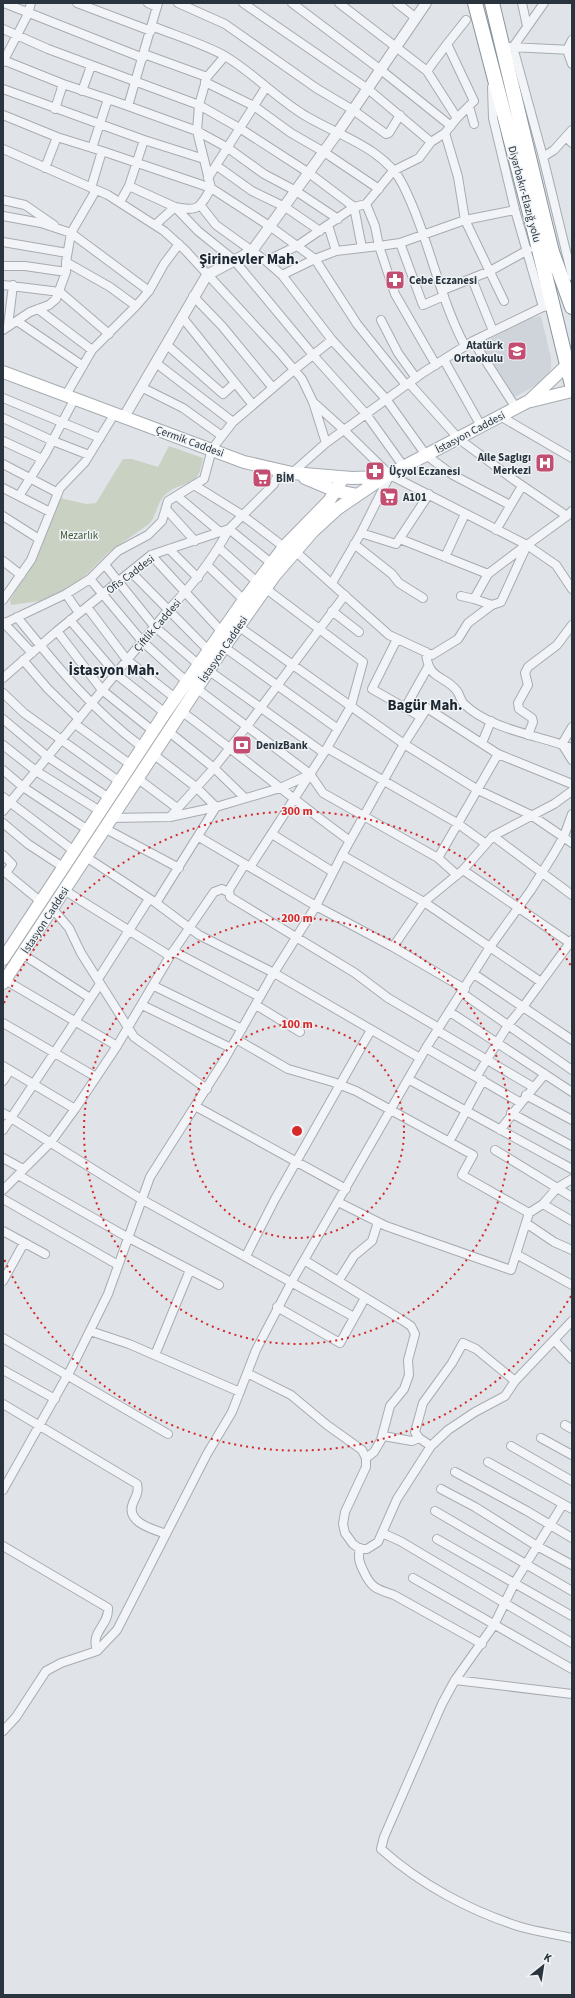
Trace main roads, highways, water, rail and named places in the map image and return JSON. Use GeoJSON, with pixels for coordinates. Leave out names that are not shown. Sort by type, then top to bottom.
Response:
{"type":"FeatureCollection","features":[{"type":"Feature","properties":{"kind":"highway","name":"Diyarbakır-Elazığ yolu"},"geometry":{"type":"LineString","coordinates":[[475,3],[548,306],[569,364],[572,385]]}},
{"type":"Feature","properties":{"kind":"highway","name":"Diyarbakır-Elazığ yolu"},"geometry":{"type":"LineString","coordinates":[[492,3],[508,47],[543,216],[552,252],[572,307]]}},
{"type":"Feature","properties":{"kind":"main road"},"geometry":{"type":"LineString","coordinates":[[527,402],[549,384],[569,364]]}},
{"type":"Feature","properties":{"kind":"main road","name":"Çermik Caddesi"},"geometry":{"type":"LineString","coordinates":[[3,372],[244,462],[292,473],[343,478],[387,476]]}},
{"type":"Feature","properties":{"kind":"main road"},"geometry":{"type":"LineString","coordinates":[[527,402],[572,391]]}},
{"type":"Feature","properties":{"kind":"main road","name":"İstasyon Caddesi"},"geometry":{"type":"LineString","coordinates":[[4,981],[137,778],[148,751],[168,731],[181,711],[192,685],[204,668],[224,647],[238,626],[261,585],[290,549],[326,517],[387,476],[527,402]]}},
{"type":"Feature","properties":{"kind":"main road"},"geometry":{"type":"LineString","coordinates":[[292,473],[336,491],[357,495]]}},
{"type":"Feature","properties":{"kind":"main road"},"geometry":{"type":"LineString","coordinates":[[204,668],[209,651],[244,600],[261,585],[271,564],[290,549],[336,491],[343,478]]}},
{"type":"Feature","properties":{"kind":"main road"},"geometry":{"type":"LineString","coordinates":[[3,959],[131,765],[148,751],[153,731],[165,712],[176,698],[192,685]]}},
{"type":"Feature","properties":{"kind":"place","name":"Cebe Eczanesi"},"geometry":{"type":"Point","coordinates":[395,280]}},
{"type":"Feature","properties":{"kind":"place","name":"Atatürk Ortaokulu"},"geometry":{"type":"Point","coordinates":[517,351]}},
{"type":"Feature","properties":{"kind":"place","name":"Aile Saglıgı Merkezi"},"geometry":{"type":"Point","coordinates":[545,463]}},
{"type":"Feature","properties":{"kind":"place","name":"Üçyol Eczanesi"},"geometry":{"type":"Point","coordinates":[375,471]}},
{"type":"Feature","properties":{"kind":"place","name":"BİM"},"geometry":{"type":"Point","coordinates":[262,478]}},
{"type":"Feature","properties":{"kind":"place","name":"A101"},"geometry":{"type":"Point","coordinates":[389,497]}},
{"type":"Feature","properties":{"kind":"place","name":"DenizBank"},"geometry":{"type":"Point","coordinates":[242,745]}},
{"type":"Feature","properties":{"kind":"district","name":"Şirinevler Mah."},"geometry":{"type":"Point","coordinates":[249,259]}},
{"type":"Feature","properties":{"kind":"district","name":"İstasyon Mah."},"geometry":{"type":"Point","coordinates":[114,670]}},
{"type":"Feature","properties":{"kind":"district","name":"Bagür Mah."},"geometry":{"type":"Point","coordinates":[425,705]}},
{"type":"Feature","properties":{"kind":"park label","name":"Mezarlık"},"geometry":{"type":"Point","coordinates":[79,535]}}]}
